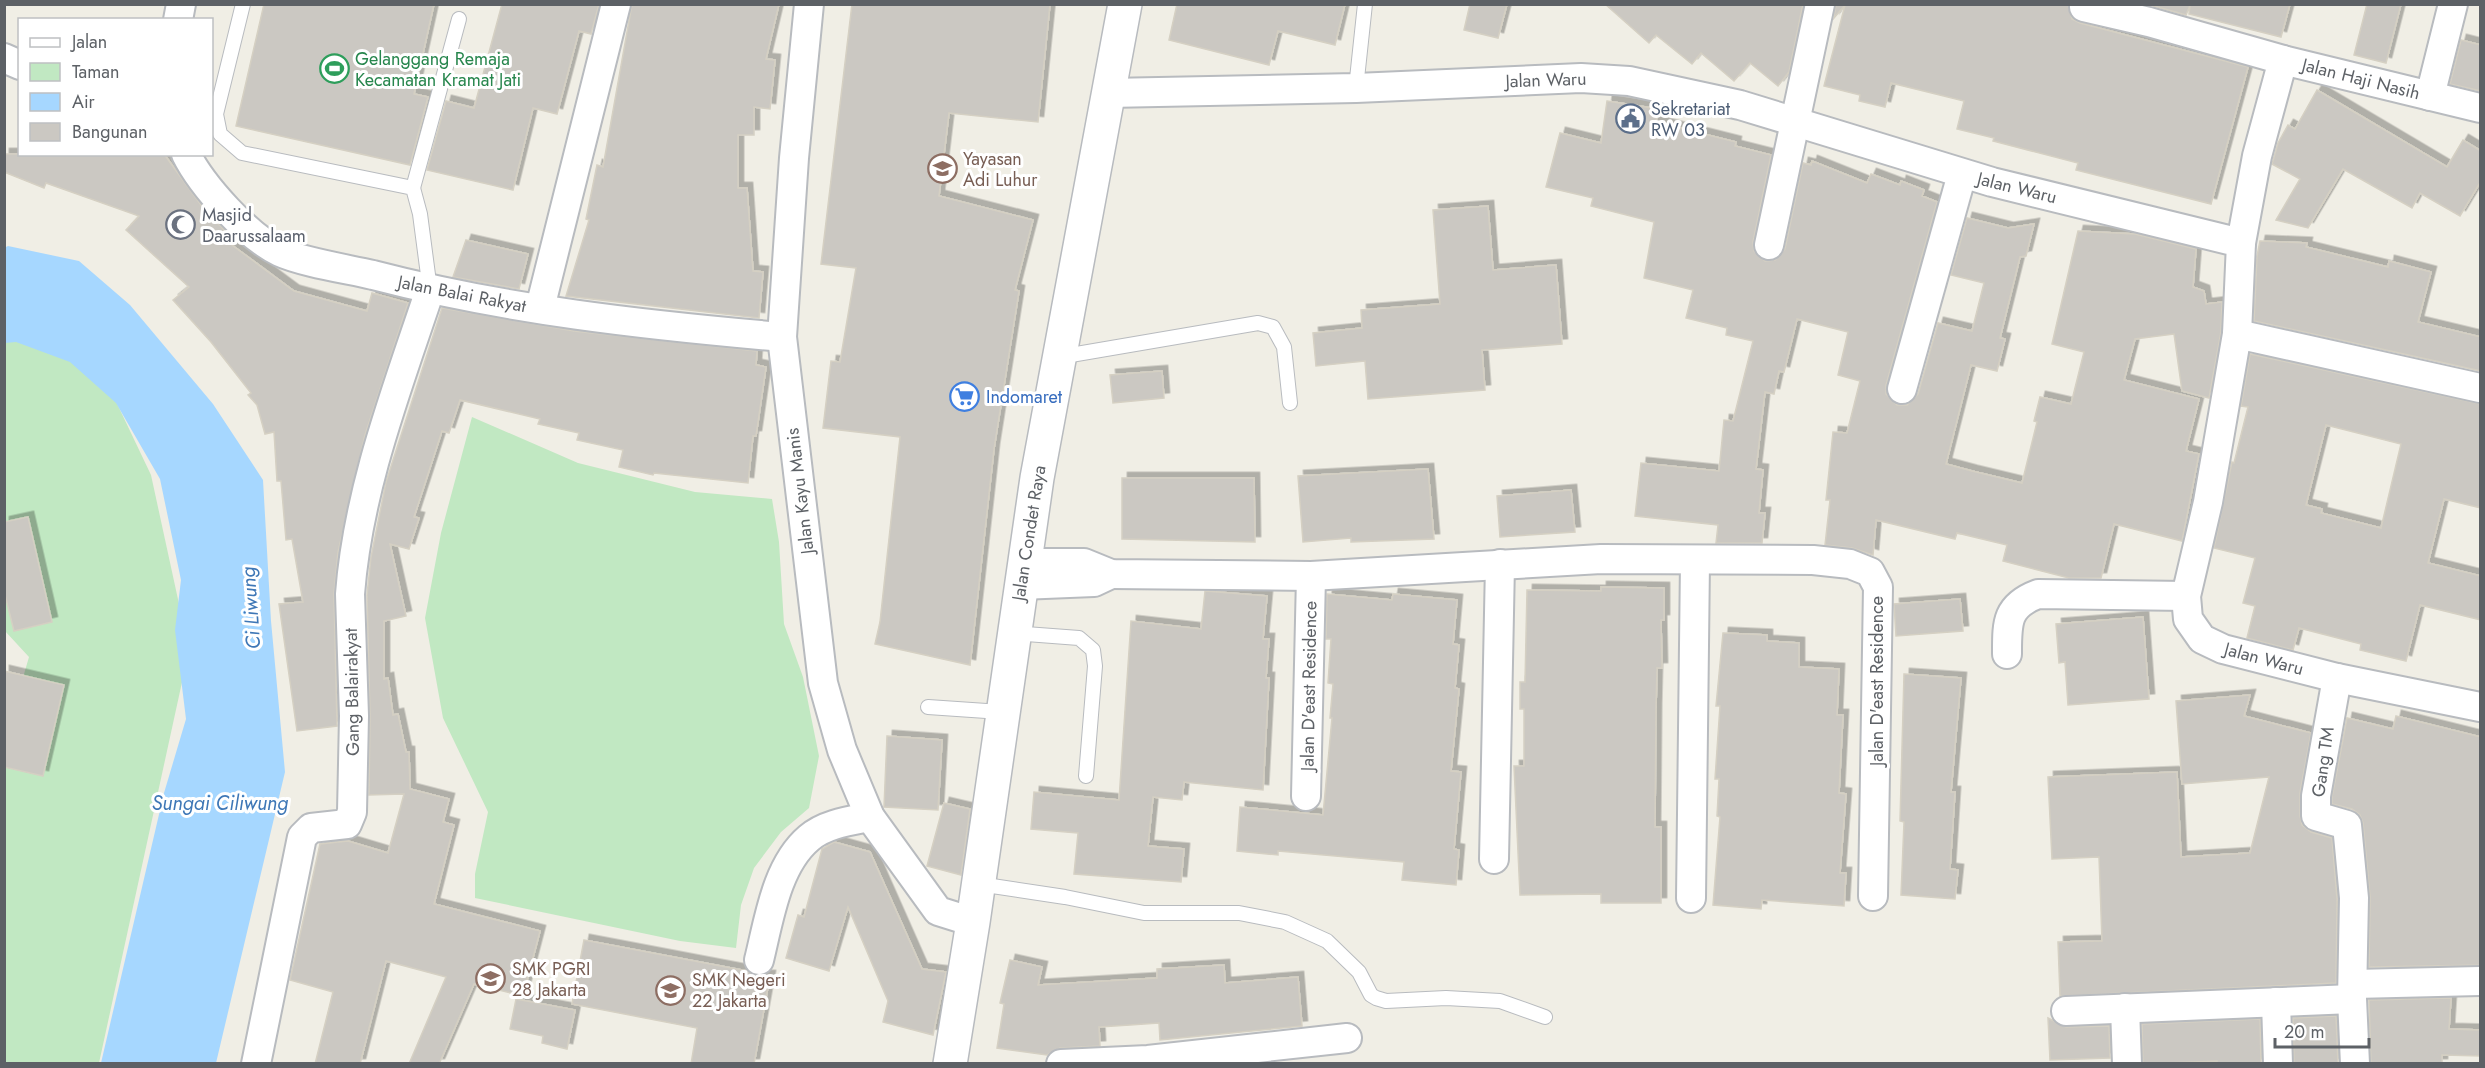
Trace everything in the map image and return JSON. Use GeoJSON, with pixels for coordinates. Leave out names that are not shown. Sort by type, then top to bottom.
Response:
{"type":"FeatureCollection","features":[{"type":"Feature","properties":{"kind":"street"},"geometry":{"type":"LineString","coordinates":[[540,308],[616,4]]}},
{"type":"Feature","properties":{"kind":"street","name":"Jalan Kayu Manis"},"geometry":{"type":"LineString","coordinates":[[809,4],[794,158],[782,337],[823,683],[842,750],[870,817],[938,911],[973,922]]}},
{"type":"Feature","properties":{"kind":"street","name":"Jalan Condet Raya"},"geometry":{"type":"LineString","coordinates":[[950,1064],[979,884],[1001,712],[1022,574],[1059,357],[1125,4]]}},
{"type":"Feature","properties":{"kind":"street"},"geometry":{"type":"LineString","coordinates":[[1769,245],[1820,4]]}},
{"type":"Feature","properties":{"kind":"street"},"geometry":{"type":"LineString","coordinates":[[2430,96],[2453,4]]}},
{"type":"Feature","properties":{"kind":"street"},"geometry":{"type":"LineString","coordinates":[[2084,8],[2152,13],[2283,60]]}},
{"type":"Feature","properties":{"kind":"street","name":"Jalan Haji Nasih"},"geometry":{"type":"LineString","coordinates":[[2241,243],[2257,156],[2283,60],[2481,108]]}},
{"type":"Feature","properties":{"kind":"street","name":"Jalan Waru"},"geometry":{"type":"LineString","coordinates":[[1108,93],[1356,88],[1581,78],[1629,81],[1740,105],[1796,120],[1962,174],[2146,222],[2241,243],[2237,334],[2208,502],[2186,596],[2188,619],[2202,639],[2223,649],[2337,678],[2481,707]]}},
{"type":"Feature","properties":{"kind":"street","name":"Jalan Balai Rakyat"},"geometry":{"type":"LineString","coordinates":[[187,156],[196,175],[242,224],[280,252],[480,301],[653,326],[782,337]]}},
{"type":"Feature","properties":{"kind":"street"},"geometry":{"type":"LineString","coordinates":[[1902,389],[1962,174]]}},
{"type":"Feature","properties":{"kind":"street","name":"Gang Balairakyat"},"geometry":{"type":"LineString","coordinates":[[256,1064],[302,837],[311,828],[347,824],[352,812],[354,716],[350,594],[352,574],[366,486],[430,290]]}},
{"type":"Feature","properties":{"kind":"street"},"geometry":{"type":"LineString","coordinates":[[2237,334],[2481,388]]}},
{"type":"Feature","properties":{"kind":"street","name":"Jalan D'east Residence"},"geometry":{"type":"LineString","coordinates":[[1022,574],[1084,563],[1111,574],[1311,576],[1601,559],[1813,560],[1850,564],[1870,572],[1878,587],[1873,896]]}},
{"type":"Feature","properties":{"kind":"street"},"geometry":{"type":"LineString","coordinates":[[1691,898],[1695,561]]}},
{"type":"Feature","properties":{"kind":"street"},"geometry":{"type":"LineString","coordinates":[[1494,859],[1500,564]]}},
{"type":"Feature","properties":{"kind":"street","name":"Jalan D'east Residence"},"geometry":{"type":"LineString","coordinates":[[1306,796],[1311,576]]}},
{"type":"Feature","properties":{"kind":"street"},"geometry":{"type":"LineString","coordinates":[[2007,654],[2007,627],[2013,609],[2023,599],[2038,594],[2186,596]]}},
{"type":"Feature","properties":{"kind":"street","name":"Gang TM"},"geometry":{"type":"LineString","coordinates":[[2337,678],[2316,796],[2316,816],[2347,825],[2354,898],[2353,992]]}},
{"type":"Feature","properties":{"kind":"street"},"geometry":{"type":"LineString","coordinates":[[759,960],[788,860],[810,837],[837,824],[870,817]]}},
{"type":"Feature","properties":{"kind":"street"},"geometry":{"type":"LineString","coordinates":[[2066,1011],[2276,1002],[2353,992],[2481,981]]}},
{"type":"Feature","properties":{"kind":"street"},"geometry":{"type":"LineString","coordinates":[[2353,992],[2355,1064]]}},
{"type":"Feature","properties":{"kind":"street"},"geometry":{"type":"LineString","coordinates":[[2276,1002],[2278,1064]]}},
{"type":"Feature","properties":{"kind":"street"},"geometry":{"type":"LineString","coordinates":[[2125,1008],[2127,1064]]}},
{"type":"Feature","properties":{"kind":"street"},"geometry":{"type":"LineString","coordinates":[[1060,1064],[1148,1060],[1347,1038]]}},
{"type":"Feature","properties":{"kind":"lane"},"geometry":{"type":"LineString","coordinates":[[243,4],[216,114],[220,134],[242,153],[413,188]]}},
{"type":"Feature","properties":{"kind":"lane"},"geometry":{"type":"LineString","coordinates":[[1356,88],[1365,4]]}},
{"type":"Feature","properties":{"kind":"lane"},"geometry":{"type":"LineString","coordinates":[[430,290],[420,214],[413,188],[459,19]]}},
{"type":"Feature","properties":{"kind":"lane"},"geometry":{"type":"LineString","coordinates":[[1059,357],[1258,323],[1273,327],[1284,347],[1290,403]]}},
{"type":"Feature","properties":{"kind":"lane"},"geometry":{"type":"LineString","coordinates":[[1014,633],[1080,638],[1093,650],[1095,666],[1086,776]]}},
{"type":"Feature","properties":{"kind":"lane"},"geometry":{"type":"LineString","coordinates":[[928,706],[1001,712]]}},
{"type":"Feature","properties":{"kind":"lane"},"geometry":{"type":"LineString","coordinates":[[979,884],[1065,897],[1144,913],[1239,913],[1285,922],[1327,941],[1359,972],[1371,995],[1376,998],[1500,1001],[1545,1017]]}},
{"type":"Feature","properties":{"kind":"green space"},"geometry":{"type":"Polygon","coordinates":[[[4,335],[91,349],[151,475],[189,650],[99,1063],[5,1063],[5,739],[29,657],[5,631],[4,335]]]}},
{"type":"Feature","properties":{"kind":"green space"},"geometry":{"type":"Polygon","coordinates":[[[472,417],[578,463],[695,492],[772,499],[779,542],[784,624],[803,677],[819,756],[809,808],[781,832],[754,868],[741,905],[736,948],[680,941],[475,898],[475,874],[488,812],[443,718],[425,618],[441,533],[472,417]]]}},
{"type":"Feature","properties":{"kind":"water","name":"Sungai Ciliwung"},"geometry":{"type":"Polygon","coordinates":[[[8,246],[79,261],[130,305],[213,404],[263,480],[271,621],[285,772],[216,1063],[101,1063],[164,793],[186,719],[175,630],[181,580],[160,479],[116,403],[70,362],[16,342],[5,343],[4,248],[8,246]]]}},
{"type":"Feature","properties":{"kind":"building","name":"Gelanggang Remaja Kecamatan Kramat Jati"},"geometry":{"type":"Polygon","coordinates":[[[264,4],[434,4],[414,94],[428,97],[410,165],[236,126],[264,4]]]}},
{"type":"Feature","properties":{"kind":"building"},"geometry":{"type":"Polygon","coordinates":[[[502,4],[599,4],[591,34],[579,31],[557,114],[533,108],[513,190],[427,170],[446,101],[474,108],[502,4]]]}},
{"type":"Feature","properties":{"kind":"building"},"geometry":{"type":"Polygon","coordinates":[[[632,4],[779,4],[766,59],[775,60],[770,109],[754,107],[754,135],[738,135],[738,188],[747,188],[753,271],[763,272],[759,318],[566,296],[589,220],[586,219],[597,165],[603,167],[632,4]]]}},
{"type":"Feature","properties":{"kind":"building"},"geometry":{"type":"Polygon","coordinates":[[[852,4],[1050,4],[1038,122],[949,113],[939,196],[1033,220],[1015,290],[1019,291],[994,449],[970,665],[875,644],[880,622],[900,437],[823,428],[831,361],[840,362],[856,268],[821,264],[852,4]]]}},
{"type":"Feature","properties":{"kind":"building"},"geometry":{"type":"Polygon","coordinates":[[[1177,4],[1345,4],[1335,45],[1278,31],[1269,65],[1169,40],[1177,4]]]}},
{"type":"Feature","properties":{"kind":"building"},"geometry":{"type":"Polygon","coordinates":[[[1470,4],[1507,4],[1498,38],[1464,30],[1470,4]]]}},
{"type":"Feature","properties":{"kind":"building"},"geometry":{"type":"Polygon","coordinates":[[[1605,4],[1803,4],[1789,72],[1778,86],[1750,63],[1734,81],[1701,53],[1692,64],[1656,35],[1649,43],[1605,4]]]}},
{"type":"Feature","properties":{"kind":"building"},"geometry":{"type":"Polygon","coordinates":[[[1836,4],[2068,4],[2072,19],[2080,23],[2248,67],[2211,204],[2076,170],[2078,163],[1993,141],[1994,138],[1957,129],[1964,101],[1891,83],[1885,107],[1859,101],[1860,95],[1824,86],[1845,5],[1834,18],[1836,4]]]}},
{"type":"Feature","properties":{"kind":"building"},"geometry":{"type":"Polygon","coordinates":[[[2147,4],[2290,4],[2281,37],[2189,14],[2190,5],[2186,15],[2147,4]]]}},
{"type":"Feature","properties":{"kind":"building"},"geometry":{"type":"Polygon","coordinates":[[[2367,4],[2401,4],[2386,63],[2354,55],[2367,4]]]}},
{"type":"Feature","properties":{"kind":"building"},"geometry":{"type":"Polygon","coordinates":[[[2461,40],[2481,45],[2481,91],[2450,84],[2461,40]]]}},
{"type":"Feature","properties":{"kind":"building"},"geometry":{"type":"Polygon","coordinates":[[[2317,90],[2447,167],[2463,140],[2481,151],[2481,181],[2460,216],[2420,193],[2412,208],[2343,169],[2308,228],[2276,220],[2300,179],[2272,164],[2278,143],[2288,125],[2295,129],[2317,90]]]}},
{"type":"Feature","properties":{"kind":"building"},"geometry":{"type":"Polygon","coordinates":[[[1607,101],[1658,109],[1656,122],[1736,142],[1735,146],[1771,155],[1753,242],[1754,251],[1765,261],[1775,260],[1785,249],[1803,163],[1811,165],[1812,161],[1867,183],[1871,174],[1900,185],[1901,181],[1924,190],[1922,196],[1937,202],[1886,385],[1886,394],[1897,405],[1907,405],[1918,394],[1938,323],[1972,331],[1984,283],[1951,275],[1967,218],[2008,228],[2034,224],[2026,256],[2020,257],[2000,338],[2005,339],[1997,371],[1971,365],[1946,464],[1972,471],[2022,483],[2037,422],[2034,421],[2040,397],[2071,404],[2084,352],[2052,344],[2078,231],[2135,234],[2196,249],[2193,287],[2204,291],[2206,304],[2222,302],[2221,332],[2209,398],[2182,391],[2174,334],[2135,339],[2124,380],[2199,399],[2186,451],[2199,454],[2182,541],[2114,524],[2101,578],[2069,578],[2003,561],[2007,545],[1957,533],[1955,539],[1876,520],[1873,555],[1852,548],[1825,545],[1830,500],[1826,500],[1833,432],[1847,433],[1860,381],[1838,375],[1848,332],[1797,319],[1784,372],[1779,371],[1774,394],[1765,392],[1756,469],[1763,470],[1759,513],[1765,513],[1762,543],[1716,543],[1718,525],[1635,516],[1641,463],[1719,471],[1724,420],[1733,421],[1753,341],[1726,335],[1727,328],[1686,318],[1693,290],[1644,278],[1654,222],[1591,206],[1593,198],[1546,187],[1560,133],[1601,143],[1607,101]]]}},
{"type":"Feature","properties":{"kind":"building"},"geometry":{"type":"Polygon","coordinates":[[[4,154],[18,154],[18,156],[165,156],[201,205],[226,232],[221,237],[294,291],[367,311],[372,293],[408,303],[365,435],[338,552],[334,594],[337,726],[297,731],[279,604],[303,602],[292,539],[286,540],[281,481],[277,481],[274,432],[265,434],[257,405],[248,395],[251,393],[211,342],[173,300],[189,287],[126,230],[139,216],[46,183],[44,188],[4,172],[4,154]]]}},
{"type":"Feature","properties":{"kind":"building"},"geometry":{"type":"Polygon","coordinates":[[[1488,206],[1493,270],[1556,265],[1562,344],[1482,350],[1485,390],[1368,399],[1365,361],[1316,366],[1313,333],[1362,328],[1361,310],[1440,304],[1433,210],[1488,206]]]}},
{"type":"Feature","properties":{"kind":"building"},"geometry":{"type":"Polygon","coordinates":[[[466,240],[528,254],[519,289],[453,277],[466,240]]]}},
{"type":"Feature","properties":{"kind":"building"},"geometry":{"type":"Polygon","coordinates":[[[2260,241],[2307,243],[2306,247],[2388,267],[2389,261],[2431,272],[2418,322],[2481,337],[2481,371],[2254,321],[2257,256],[2260,241]]]}},
{"type":"Feature","properties":{"kind":"building"},"geometry":{"type":"Polygon","coordinates":[[[442,308],[574,331],[757,351],[756,365],[766,367],[756,436],[753,436],[748,483],[654,473],[653,475],[619,467],[623,450],[577,440],[579,433],[538,424],[540,419],[460,400],[449,433],[442,431],[414,517],[419,518],[409,549],[390,544],[406,616],[384,621],[384,679],[388,678],[393,715],[398,714],[406,752],[409,752],[410,789],[449,799],[443,822],[454,825],[434,904],[540,931],[523,996],[474,984],[439,1064],[409,1064],[446,977],[386,961],[360,1064],[315,1064],[333,992],[290,980],[320,844],[348,841],[388,853],[404,794],[369,795],[367,595],[371,557],[386,482],[442,308]]]}},
{"type":"Feature","properties":{"kind":"building"},"geometry":{"type":"Polygon","coordinates":[[[2250,354],[2481,404],[2481,508],[2444,499],[2428,563],[2481,576],[2481,620],[2420,605],[2406,661],[2360,650],[2361,644],[2299,628],[2293,650],[2247,638],[2255,606],[2243,603],[2255,558],[2214,548],[2232,462],[2234,463],[2248,407],[2241,406],[2250,354]],[[2326,425],[2306,505],[2322,509],[2321,513],[2381,528],[2401,444],[2326,425]]]}},
{"type":"Feature","properties":{"kind":"building"},"geometry":{"type":"Polygon","coordinates":[[[1162,371],[1164,398],[1113,403],[1110,375],[1162,371]]]}},
{"type":"Feature","properties":{"kind":"building"},"geometry":{"type":"Polygon","coordinates":[[[1428,469],[1434,539],[1351,542],[1351,538],[1303,542],[1298,476],[1428,469]]]}},
{"type":"Feature","properties":{"kind":"building"},"geometry":{"type":"Polygon","coordinates":[[[1122,478],[1254,478],[1255,542],[1122,539],[1122,478]]]}},
{"type":"Feature","properties":{"kind":"building"},"geometry":{"type":"Polygon","coordinates":[[[1571,490],[1575,532],[1500,537],[1497,496],[1571,490]]]}},
{"type":"Feature","properties":{"kind":"building"},"geometry":{"type":"Polygon","coordinates":[[[28,517],[52,622],[14,631],[4,591],[4,522],[28,517]]]}},
{"type":"Feature","properties":{"kind":"building"},"geometry":{"type":"Polygon","coordinates":[[[1601,587],[1664,588],[1664,620],[1661,620],[1662,668],[1657,668],[1656,709],[1655,827],[1661,827],[1661,903],[1601,903],[1601,894],[1520,895],[1514,766],[1524,766],[1524,709],[1520,709],[1520,682],[1525,682],[1527,590],[1601,591],[1601,587]]]}},
{"type":"Feature","properties":{"kind":"building"},"geometry":{"type":"Polygon","coordinates":[[[1205,591],[1267,596],[1263,639],[1269,639],[1266,678],[1269,678],[1263,790],[1184,782],[1182,800],[1153,797],[1148,846],[1184,849],[1181,882],[1074,874],[1078,833],[1031,829],[1034,792],[1119,800],[1131,621],[1201,629],[1205,591]]]}},
{"type":"Feature","properties":{"kind":"building"},"geometry":{"type":"Polygon","coordinates":[[[1327,594],[1392,600],[1393,594],[1457,600],[1453,644],[1459,645],[1455,688],[1459,689],[1451,771],[1461,772],[1454,849],[1459,850],[1456,885],[1402,880],[1404,862],[1278,851],[1278,855],[1237,851],[1240,807],[1323,815],[1333,684],[1328,683],[1331,639],[1326,639],[1327,594]]]}},
{"type":"Feature","properties":{"kind":"building"},"geometry":{"type":"Polygon","coordinates":[[[1960,599],[1963,631],[1896,636],[1894,604],[1960,599]]]}},
{"type":"Feature","properties":{"kind":"building"},"geometry":{"type":"Polygon","coordinates":[[[2143,617],[2149,699],[2068,705],[2065,662],[2059,663],[2056,624],[2143,617]]]}},
{"type":"Feature","properties":{"kind":"building"},"geometry":{"type":"Polygon","coordinates":[[[1723,633],[1767,635],[1767,641],[1799,643],[1799,667],[1839,669],[1837,715],[1843,715],[1839,793],[1846,794],[1840,873],[1846,873],[1844,906],[1762,900],[1761,909],[1713,905],[1720,817],[1717,816],[1719,779],[1715,779],[1720,706],[1716,706],[1723,633]]]}},
{"type":"Feature","properties":{"kind":"building"},"geometry":{"type":"Polygon","coordinates":[[[4,671],[64,685],[43,776],[4,767],[4,671]]]}},
{"type":"Feature","properties":{"kind":"building"},"geometry":{"type":"Polygon","coordinates":[[[1904,674],[1961,678],[1951,792],[1955,792],[1950,869],[1958,870],[1955,899],[1901,895],[1904,822],[1900,821],[1904,674]]]}},
{"type":"Feature","properties":{"kind":"building"},"geometry":{"type":"Polygon","coordinates":[[[2250,695],[2244,716],[2311,733],[2300,793],[2300,816],[2302,825],[2311,832],[2332,838],[2337,899],[2336,983],[2060,996],[2058,942],[2102,941],[2099,857],[2052,859],[2048,777],[2177,772],[2181,857],[2250,853],[2269,777],[2182,784],[2176,701],[2250,695]]]}},
{"type":"Feature","properties":{"kind":"building"},"geometry":{"type":"Polygon","coordinates":[[[2396,716],[2481,737],[2481,965],[2369,967],[2370,897],[2363,823],[2360,815],[2352,809],[2332,804],[2332,797],[2347,718],[2393,729],[2396,716]]]}},
{"type":"Feature","properties":{"kind":"building"},"geometry":{"type":"Polygon","coordinates":[[[887,736],[942,740],[938,810],[884,807],[887,736]]]}},
{"type":"Feature","properties":{"kind":"building"},"geometry":{"type":"Polygon","coordinates":[[[944,803],[970,809],[961,875],[927,866],[944,803]]]}},
{"type":"Feature","properties":{"kind":"building"},"geometry":{"type":"Polygon","coordinates":[[[834,842],[870,852],[922,969],[946,972],[933,1035],[883,1022],[888,1001],[848,907],[829,971],[786,958],[798,915],[804,917],[822,849],[834,842]]]}},
{"type":"Feature","properties":{"kind":"building","name":"SMK Negeri 22 Jakarta"},"geometry":{"type":"Polygon","coordinates":[[[584,940],[747,971],[756,976],[770,976],[754,1064],[691,1064],[697,1028],[572,1004],[584,940]]]}},
{"type":"Feature","properties":{"kind":"building"},"geometry":{"type":"Polygon","coordinates":[[[1010,960],[1042,967],[1038,985],[1157,978],[1157,969],[1224,965],[1225,983],[1298,977],[1302,1026],[1160,1040],[1159,1023],[1099,1027],[1100,1046],[1060,1048],[1047,1055],[997,1048],[1004,1004],[1000,1003],[1010,960]]]}},
{"type":"Feature","properties":{"kind":"building"},"geometry":{"type":"Polygon","coordinates":[[[2451,998],[2449,1029],[2481,1030],[2481,1056],[2442,1055],[2442,1064],[2371,1064],[2369,1000],[2451,998]]]}},
{"type":"Feature","properties":{"kind":"building"},"geometry":{"type":"Polygon","coordinates":[[[516,999],[575,1010],[567,1049],[542,1043],[543,1036],[510,1029],[516,999]]]}},
{"type":"Feature","properties":{"kind":"building"},"geometry":{"type":"Polygon","coordinates":[[[2336,1016],[2338,1064],[2294,1064],[2293,1018],[2336,1016]]]}},
{"type":"Feature","properties":{"kind":"building"},"geometry":{"type":"Polygon","coordinates":[[[2048,1018],[2066,1027],[2109,1026],[2110,1058],[2050,1060],[2048,1018]]]}},
{"type":"Feature","properties":{"kind":"building"},"geometry":{"type":"Polygon","coordinates":[[[2260,1019],[2261,1064],[2217,1064],[2217,1061],[2143,1064],[2142,1024],[2260,1019]]]}},
{"type":"Feature","properties":{"kind":"place","name":"Gelanggang Remaja Kecamatan Kramat Jati"},"geometry":{"type":"Point","coordinates":[334,69]}},
{"type":"Feature","properties":{"kind":"place","name":"Sekretariat RW 03"},"geometry":{"type":"Point","coordinates":[1630,119]}},
{"type":"Feature","properties":{"kind":"place","name":"Yayasan Adi Luhur"},"geometry":{"type":"Point","coordinates":[942,169]}},
{"type":"Feature","properties":{"kind":"place","name":"Masjid Daarussalaam"},"geometry":{"type":"Point","coordinates":[181,225]}},
{"type":"Feature","properties":{"kind":"place","name":"Indomaret"},"geometry":{"type":"Point","coordinates":[965,397]}},
{"type":"Feature","properties":{"kind":"place","name":"SMK PGRI 28 Jakarta"},"geometry":{"type":"Point","coordinates":[491,979]}},
{"type":"Feature","properties":{"kind":"place","name":"SMK Negeri 22 Jakarta"},"geometry":{"type":"Point","coordinates":[671,990]}},
{"type":"Feature","properties":{"kind":"water label","name":"Ci Liwung"},"geometry":{"type":"Point","coordinates":[251,608]}}]}
